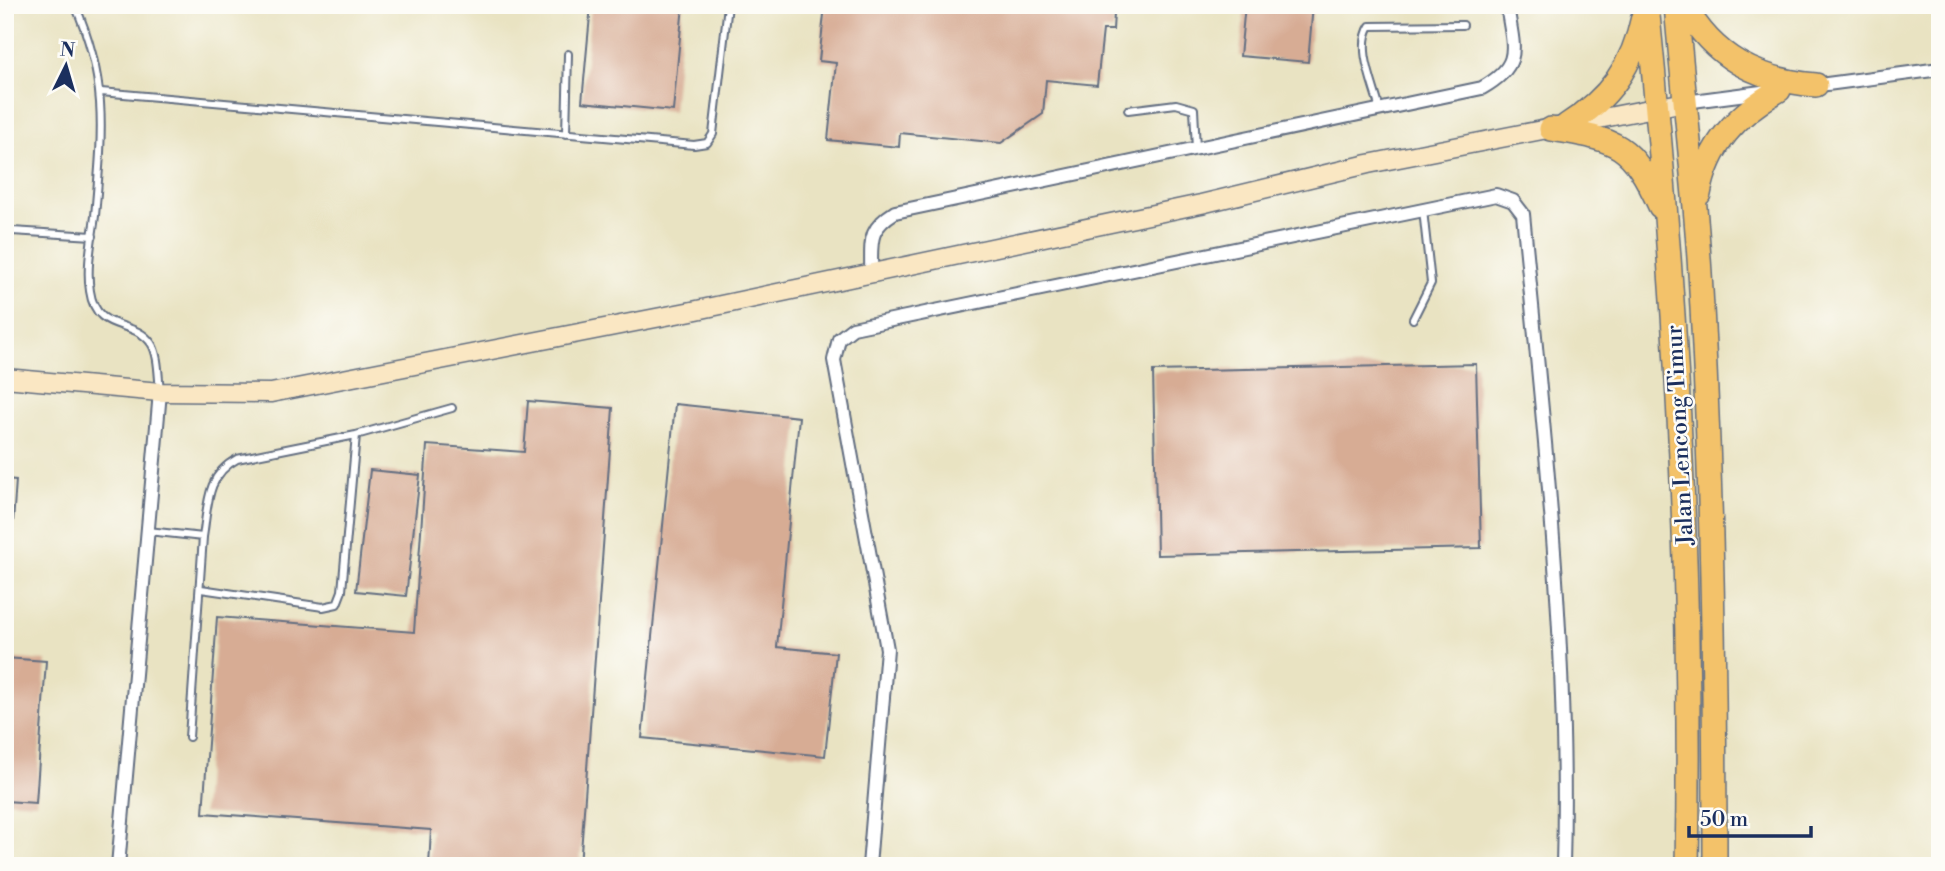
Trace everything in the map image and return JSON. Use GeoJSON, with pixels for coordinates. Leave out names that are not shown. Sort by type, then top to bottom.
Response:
{"type":"FeatureCollection","features":[{"type":"Feature","properties":{"kind":"highway","name":"Jalan Lencong Timur"},"geometry":{"type":"LineString","coordinates":[[1646,5],[1667,222],[1685,513],[1687,866]]}},
{"type":"Feature","properties":{"kind":"highway"},"geometry":{"type":"LineString","coordinates":[[1559,127],[1588,111],[1622,74],[1634,51],[1646,5]]}},
{"type":"Feature","properties":{"kind":"highway","name":"Jalan Lencong Timur"},"geometry":{"type":"LineString","coordinates":[[1676,5],[1695,216],[1713,573],[1715,866]]}},
{"type":"Feature","properties":{"kind":"highway"},"geometry":{"type":"LineString","coordinates":[[1684,5],[1694,24],[1713,45],[1735,63],[1778,80],[1816,85]]}},
{"type":"Feature","properties":{"kind":"highway"},"geometry":{"type":"LineString","coordinates":[[1695,216],[1707,164],[1719,141],[1736,121],[1779,90]]}},
{"type":"Feature","properties":{"kind":"highway"},"geometry":{"type":"LineString","coordinates":[[1559,127],[1620,146],[1633,156],[1643,169],[1667,222]]}},
{"type":"Feature","properties":{"kind":"street"},"geometry":{"type":"LineString","coordinates":[[871,274],[872,234],[880,221],[895,212],[1482,88],[1504,76],[1514,55],[1507,5]]}},
{"type":"Feature","properties":{"kind":"street"},"geometry":{"type":"LineString","coordinates":[[5,377],[160,392],[271,393],[871,274],[1201,204],[1368,164],[1657,106],[1940,69]]}},
{"type":"Feature","properties":{"kind":"street"},"geometry":{"type":"LineString","coordinates":[[869,866],[887,649],[834,360],[839,339],[853,328],[1496,195],[1513,201],[1523,214],[1551,501],[1565,787],[1563,866]]}},
{"type":"Feature","properties":{"kind":"street"},"geometry":{"type":"LineString","coordinates":[[118,866],[160,392]]}},
{"type":"Feature","properties":{"kind":"lane"},"geometry":{"type":"LineString","coordinates":[[75,5],[93,50],[101,92],[102,139],[89,274],[92,302],[98,313],[108,321],[150,341],[155,350],[160,392]]}},
{"type":"Feature","properties":{"kind":"lane"},"geometry":{"type":"LineString","coordinates":[[101,92],[694,145],[707,143],[713,134],[728,5]]}},
{"type":"Feature","properties":{"kind":"lane"},"geometry":{"type":"LineString","coordinates":[[1380,110],[1364,48],[1363,36],[1370,26],[1463,25]]}},
{"type":"Feature","properties":{"kind":"lane"},"geometry":{"type":"LineString","coordinates":[[566,134],[568,54]]}},
{"type":"Feature","properties":{"kind":"lane"},"geometry":{"type":"LineString","coordinates":[[1128,110],[1177,104],[1194,109],[1196,149]]}},
{"type":"Feature","properties":{"kind":"lane"},"geometry":{"type":"LineString","coordinates":[[1413,319],[1431,284],[1423,210]]}},
{"type":"Feature","properties":{"kind":"lane"},"geometry":{"type":"LineString","coordinates":[[5,233],[12,231],[93,236]]}},
{"type":"Feature","properties":{"kind":"lane"},"geometry":{"type":"LineString","coordinates":[[188,737],[203,537],[211,482],[225,466],[237,460],[356,435],[452,408]]}},
{"type":"Feature","properties":{"kind":"lane"},"geometry":{"type":"LineString","coordinates":[[201,589],[323,607],[337,604],[342,591],[356,435]]}},
{"type":"Feature","properties":{"kind":"lane"},"geometry":{"type":"LineString","coordinates":[[148,531],[203,537]]}},
{"type":"Feature","properties":{"kind":"building"},"geometry":{"type":"Polygon","coordinates":[[[591,5],[683,5],[673,111],[582,102],[591,5]]]}},
{"type":"Feature","properties":{"kind":"building"},"geometry":{"type":"Polygon","coordinates":[[[825,5],[1102,5],[1101,11],[1114,13],[1113,30],[1103,30],[1097,85],[1046,80],[1043,114],[1001,143],[900,133],[899,147],[828,140],[836,63],[819,61],[825,5]]]}},
{"type":"Feature","properties":{"kind":"building"},"geometry":{"type":"Polygon","coordinates":[[[1245,5],[1313,5],[1308,62],[1240,56],[1245,5]]]}},
{"type":"Feature","properties":{"kind":"building"},"geometry":{"type":"Polygon","coordinates":[[[1476,364],[1481,548],[1157,555],[1153,371],[1476,364]]]}},
{"type":"Feature","properties":{"kind":"building"},"geometry":{"type":"Polygon","coordinates":[[[528,401],[613,408],[580,866],[429,866],[431,830],[203,813],[217,617],[414,632],[427,445],[524,452],[528,401]]]}},
{"type":"Feature","properties":{"kind":"building"},"geometry":{"type":"Polygon","coordinates":[[[675,404],[799,417],[777,647],[836,653],[825,756],[642,738],[675,404]]]}},
{"type":"Feature","properties":{"kind":"building"},"geometry":{"type":"Polygon","coordinates":[[[370,470],[420,475],[406,596],[356,591],[370,470]]]}},
{"type":"Feature","properties":{"kind":"building"},"geometry":{"type":"Polygon","coordinates":[[[5,479],[16,480],[7,609],[5,609],[5,479]]]}},
{"type":"Feature","properties":{"kind":"building"},"geometry":{"type":"Polygon","coordinates":[[[5,658],[46,661],[36,803],[5,801],[5,658]]]}}]}
